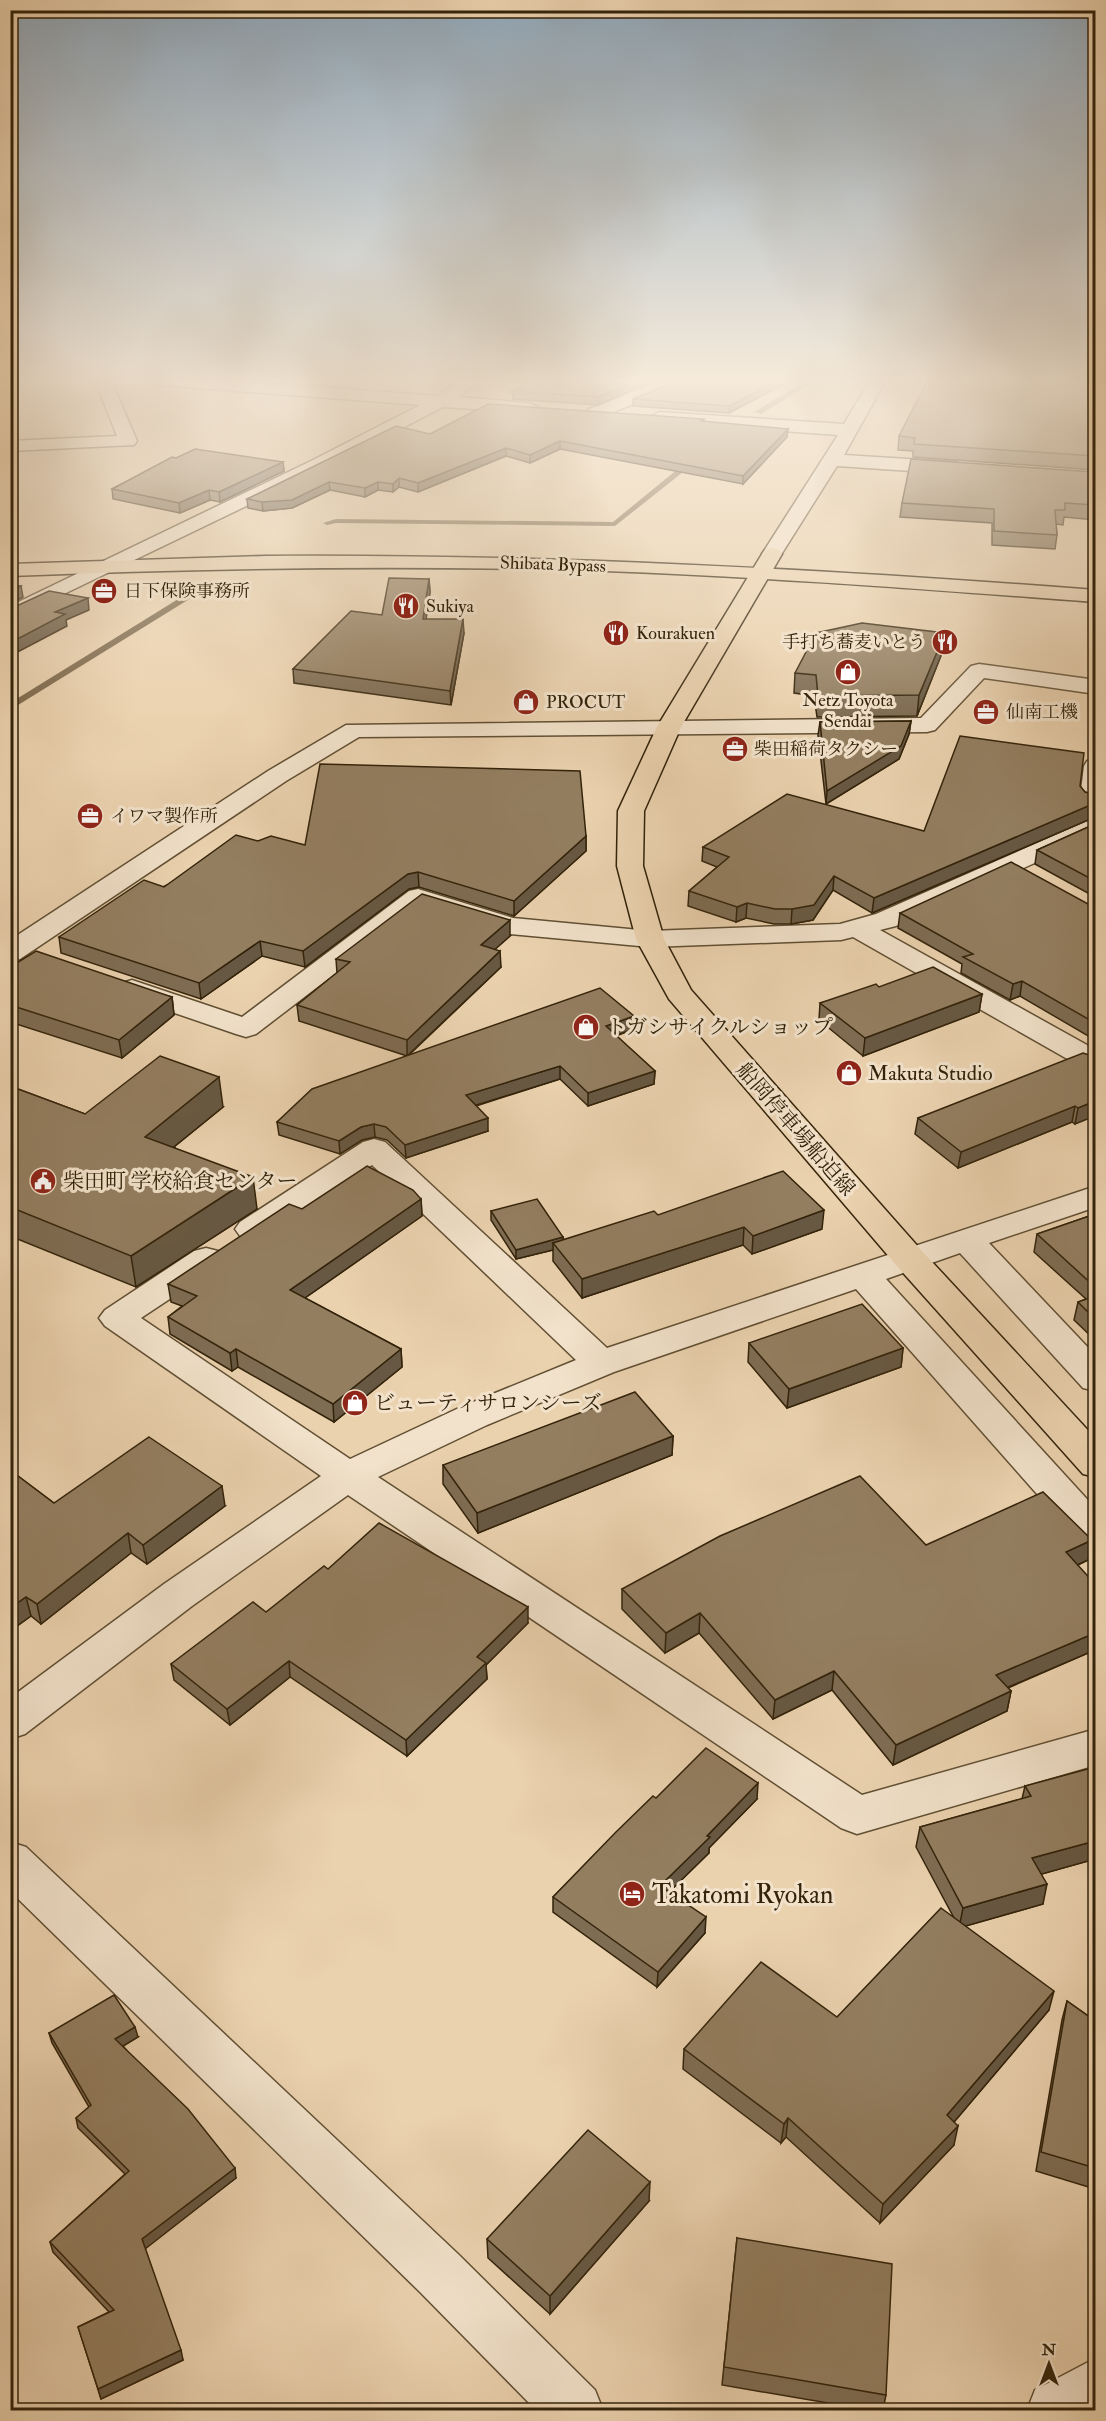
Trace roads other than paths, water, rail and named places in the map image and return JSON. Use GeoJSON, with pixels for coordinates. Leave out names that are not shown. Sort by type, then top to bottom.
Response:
{"type":"FeatureCollection","features":[{"type":"Feature","properties":{"kind":"main road","name":"Shibata Bypass"},"geometry":{"type":"LineString","coordinates":[[10,552],[148,546],[454,544],[766,563],[1095,577]]}},
{"type":"Feature","properties":{"kind":"main road","name":"Shibata Bypass"},"geometry":{"type":"LineString","coordinates":[[10,570],[110,565],[421,561],[766,563],[1095,596]]}},
{"type":"Feature","properties":{"kind":"main road","name":"船岡停車場船迫線"},"geometry":{"type":"LineString","coordinates":[[766,563],[669,727],[631,811],[630,866],[650,939],[679,993],[909,1258],[1095,1464]]}},
{"type":"Feature","properties":{"kind":"street"},"geometry":{"type":"LineString","coordinates":[[10,614],[259,493]]}},
{"type":"Feature","properties":{"kind":"street"},"geometry":{"type":"LineString","coordinates":[[766,563],[811,493]]}},
{"type":"Feature","properties":{"kind":"street"},"geometry":{"type":"LineString","coordinates":[[13,951],[268,782],[354,730],[927,725],[979,671],[1095,687]]}},
{"type":"Feature","properties":{"kind":"street"},"geometry":{"type":"LineString","coordinates":[[1095,766],[1092,799],[1095,801]]}},
{"type":"Feature","properties":{"kind":"street"},"geometry":{"type":"LineString","coordinates":[[104,980],[246,1028],[418,897],[510,926],[650,939],[790,936],[858,929],[886,920],[1095,825]]}},
{"type":"Feature","properties":{"kind":"street"},"geometry":{"type":"LineString","coordinates":[[1010,864],[1038,879]]}},
{"type":"Feature","properties":{"kind":"street"},"geometry":{"type":"LineString","coordinates":[[858,929],[1095,1063]]}},
{"type":"Feature","properties":{"kind":"street"},"geometry":{"type":"LineString","coordinates":[[13,951],[49,961]]}},
{"type":"Feature","properties":{"kind":"street"},"geometry":{"type":"LineString","coordinates":[[601,1363],[374,1149],[117,1318],[348,1476],[857,1815],[1095,1747]]}},
{"type":"Feature","properties":{"kind":"street"},"geometry":{"type":"LineString","coordinates":[[10,1722],[178,1595],[348,1476],[474,1416],[601,1363],[1095,1196]]}},
{"type":"Feature","properties":{"kind":"street"},"geometry":{"type":"LineString","coordinates":[[966,1239],[1095,1378]]}},
{"type":"Feature","properties":{"kind":"street"},"geometry":{"type":"LineString","coordinates":[[862,1274],[1095,1535]]}},
{"type":"Feature","properties":{"kind":"street"},"geometry":{"type":"LineString","coordinates":[[10,1861],[439,2274],[575,2410]]}},
{"type":"Feature","properties":{"kind":"street"},"geometry":{"type":"LineString","coordinates":[[1055,2410],[1095,2386]]}},
{"type":"Feature","properties":{"kind":"waterway"},"geometry":{"type":"LineString","coordinates":[[327,523],[336,521],[615,524],[653,493]]}},
{"type":"Feature","properties":{"kind":"waterway"},"geometry":{"type":"LineString","coordinates":[[10,707],[209,583]]}},
{"type":"Feature","properties":{"kind":"place","name":"日下保険事務所"},"geometry":{"type":"Point","coordinates":[104,591]}},
{"type":"Feature","properties":{"kind":"place","name":"Sukiya"},"geometry":{"type":"Point","coordinates":[406,606]}},
{"type":"Feature","properties":{"kind":"place","name":"Kourakuen"},"geometry":{"type":"Point","coordinates":[616,633]}},
{"type":"Feature","properties":{"kind":"place","name":"手打ち蕎麦いとう"},"geometry":{"type":"Point","coordinates":[945,642]}},
{"type":"Feature","properties":{"kind":"place","name":"Netz Toyota Sendai"},"geometry":{"type":"Point","coordinates":[848,672]}},
{"type":"Feature","properties":{"kind":"place","name":"PROCUT"},"geometry":{"type":"Point","coordinates":[526,702]}},
{"type":"Feature","properties":{"kind":"place","name":"仙南工機"},"geometry":{"type":"Point","coordinates":[986,712]}},
{"type":"Feature","properties":{"kind":"place","name":"柴田稲荷タクシー"},"geometry":{"type":"Point","coordinates":[735,749]}},
{"type":"Feature","properties":{"kind":"place","name":"イワマ製作所"},"geometry":{"type":"Point","coordinates":[90,816]}},
{"type":"Feature","properties":{"kind":"place","name":"トガシサイクルショップ"},"geometry":{"type":"Point","coordinates":[586,1027]}},
{"type":"Feature","properties":{"kind":"place","name":"Makuta Studio"},"geometry":{"type":"Point","coordinates":[849,1073]}},
{"type":"Feature","properties":{"kind":"place","name":"柴田町 学校給食センター"},"geometry":{"type":"Point","coordinates":[43,1181]}},
{"type":"Feature","properties":{"kind":"place","name":"ビューティサロンシーズ"},"geometry":{"type":"Point","coordinates":[355,1403]}},
{"type":"Feature","properties":{"kind":"place","name":"Takatomi Ryokan"},"geometry":{"type":"Point","coordinates":[632,1894]}}]}
